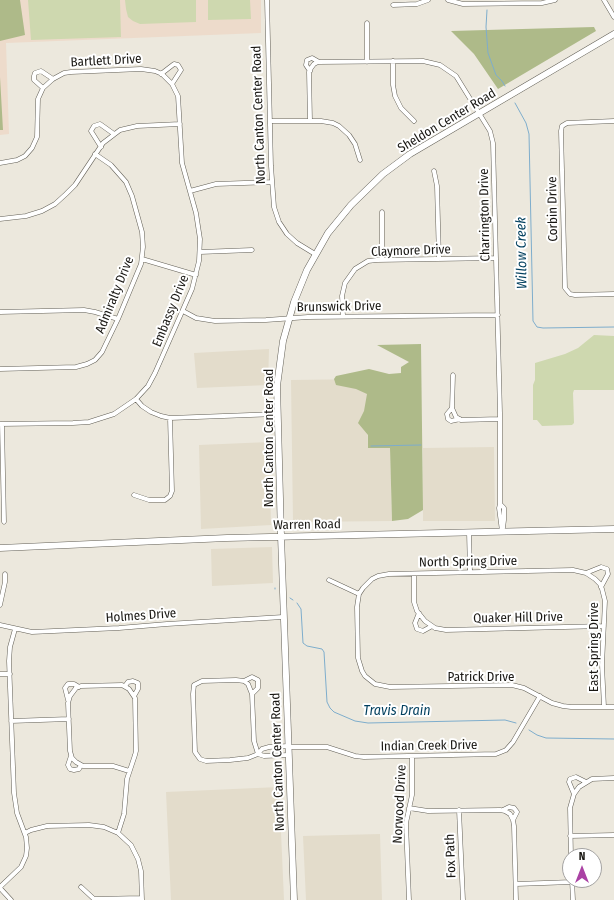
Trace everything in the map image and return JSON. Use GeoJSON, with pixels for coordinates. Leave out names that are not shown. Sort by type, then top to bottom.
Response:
{"type":"FeatureCollection","features":[{"type":"Feature","properties":{"kind":"main road","name":"Sheldon Center Road"},"geometry":{"type":"LineString","coordinates":[[315,254],[328,233],[358,198],[383,174],[410,154],[614,34]]}},
{"type":"Feature","properties":{"kind":"main road","name":"North Canton Center Road"},"geometry":{"type":"LineString","coordinates":[[294,900],[280,536],[277,386],[279,363],[288,319],[300,284],[315,254]]}},
{"type":"Feature","properties":{"kind":"main road","name":"Warren Road"},"geometry":{"type":"LineString","coordinates":[[0,548],[280,536],[614,529]]}},
{"type":"Feature","properties":{"kind":"street","name":"North Canton Center Road"},"geometry":{"type":"LineString","coordinates":[[268,0],[270,121],[274,207],[281,226],[293,240],[315,254]]}},
{"type":"Feature","properties":{"kind":"street"},"geometry":{"type":"LineString","coordinates":[[393,4],[417,4],[428,0]]}},
{"type":"Feature","properties":{"kind":"street"},"geometry":{"type":"LineString","coordinates":[[448,0],[463,4],[542,3],[556,0]]}},
{"type":"Feature","properties":{"kind":"street"},"geometry":{"type":"LineString","coordinates":[[604,0],[614,17]]}},
{"type":"Feature","properties":{"kind":"street"},"geometry":{"type":"LineString","coordinates":[[367,23],[367,62]]}},
{"type":"Feature","properties":{"kind":"street","name":"Charrington Drive"},"geometry":{"type":"LineString","coordinates":[[310,71],[306,65],[307,60],[312,58],[319,62],[428,61],[436,63],[446,68],[459,80],[490,131],[493,143],[500,419],[500,520],[502,531]]}},
{"type":"Feature","properties":{"kind":"street","name":"Charrington Drive"},"geometry":{"type":"LineString","coordinates":[[310,71],[312,66],[319,62]]}},
{"type":"Feature","properties":{"kind":"street"},"geometry":{"type":"LineString","coordinates":[[393,62],[393,85],[395,96],[401,108],[414,121]]}},
{"type":"Feature","properties":{"kind":"street"},"geometry":{"type":"LineString","coordinates":[[161,74],[174,64],[178,65],[181,70],[172,84]]}},
{"type":"Feature","properties":{"kind":"street","name":"Bartlett Drive"},"geometry":{"type":"LineString","coordinates":[[43,88],[53,79],[64,73],[71,72],[147,69],[161,74],[168,79]]}},
{"type":"Feature","properties":{"kind":"street"},"geometry":{"type":"LineString","coordinates":[[0,163],[11,162],[21,158],[34,145],[37,131],[37,103],[43,88],[34,80],[34,76],[35,73],[41,71],[53,79]]}},
{"type":"Feature","properties":{"kind":"street"},"geometry":{"type":"LineString","coordinates":[[310,71],[310,121]]}},
{"type":"Feature","properties":{"kind":"street","name":"Embassy Drive"},"geometry":{"type":"LineString","coordinates":[[1,424],[73,424],[89,422],[114,414],[136,399],[148,386],[155,373],[183,311],[196,275],[200,252],[199,227],[182,163],[179,101],[176,90],[168,79]]}},
{"type":"Feature","properties":{"kind":"street"},"geometry":{"type":"LineString","coordinates":[[270,121],[326,121],[339,126],[355,144],[360,160]]}},
{"type":"Feature","properties":{"kind":"street","name":"Corbin Drive"},"geometry":{"type":"LineString","coordinates":[[614,121],[571,122],[563,125],[561,131],[565,288],[568,292],[575,295],[614,294]]}},
{"type":"Feature","properties":{"kind":"street"},"geometry":{"type":"LineString","coordinates":[[100,147],[91,131],[94,126],[100,124],[114,134]]}},
{"type":"Feature","properties":{"kind":"street"},"geometry":{"type":"LineString","coordinates":[[0,219],[26,216],[42,211],[55,204],[72,188],[100,147],[114,134],[137,126],[180,124]]}},
{"type":"Feature","properties":{"kind":"street","name":"Admiralty Drive"},"geometry":{"type":"LineString","coordinates":[[0,369],[76,367],[87,364],[95,360],[102,352],[118,319],[142,259],[142,232],[129,189],[122,177],[105,160],[95,154]]}},
{"type":"Feature","properties":{"kind":"street"},"geometry":{"type":"LineString","coordinates":[[434,171],[437,186],[439,259]]}},
{"type":"Feature","properties":{"kind":"street"},"geometry":{"type":"LineString","coordinates":[[190,191],[216,184],[272,182]]}},
{"type":"Feature","properties":{"kind":"street"},"geometry":{"type":"LineString","coordinates":[[382,212],[382,260]]}},
{"type":"Feature","properties":{"kind":"street"},"geometry":{"type":"LineString","coordinates":[[200,252],[252,250]]}},
{"type":"Feature","properties":{"kind":"street","name":"Claymore Drive"},"geometry":{"type":"LineString","coordinates":[[343,316],[343,290],[349,275],[355,269],[372,260],[496,258]]}},
{"type":"Feature","properties":{"kind":"street"},"geometry":{"type":"LineString","coordinates":[[142,259],[196,275]]}},
{"type":"Feature","properties":{"kind":"street"},"geometry":{"type":"LineString","coordinates":[[0,312],[84,310],[118,319]]}},
{"type":"Feature","properties":{"kind":"street","name":"Brunswick Drive"},"geometry":{"type":"LineString","coordinates":[[183,311],[196,318],[211,321],[343,316],[498,315]]}},
{"type":"Feature","properties":{"kind":"street"},"geometry":{"type":"LineString","coordinates":[[453,375],[452,408],[454,415],[460,419]]}},
{"type":"Feature","properties":{"kind":"street"},"geometry":{"type":"LineString","coordinates":[[136,399],[151,412],[170,418],[277,414]]}},
{"type":"Feature","properties":{"kind":"street"},"geometry":{"type":"LineString","coordinates":[[452,408],[447,414],[448,419],[451,421],[460,419],[500,419]]}},
{"type":"Feature","properties":{"kind":"street"},"geometry":{"type":"LineString","coordinates":[[134,495],[149,500],[165,500],[170,496],[172,491],[170,418]]}},
{"type":"Feature","properties":{"kind":"street"},"geometry":{"type":"LineString","coordinates":[[1,424],[4,522]]}},
{"type":"Feature","properties":{"kind":"street"},"geometry":{"type":"LineString","coordinates":[[469,532],[470,572]]}},
{"type":"Feature","properties":{"kind":"street","name":"North Spring Drive"},"geometry":{"type":"LineString","coordinates":[[586,573],[601,567],[607,569]]}},
{"type":"Feature","properties":{"kind":"street","name":"East Spring Drive"},"geometry":{"type":"LineString","coordinates":[[601,587],[608,574],[607,569]]}},
{"type":"Feature","properties":{"kind":"street","name":"North Spring Drive"},"geometry":{"type":"LineString","coordinates":[[359,594],[367,583],[378,576],[389,574],[573,570],[586,573],[595,579]]}},
{"type":"Feature","properties":{"kind":"street"},"geometry":{"type":"LineString","coordinates":[[0,605],[5,582],[5,574]]}},
{"type":"Feature","properties":{"kind":"street","name":"Quaker Hill Drive"},"geometry":{"type":"LineString","coordinates":[[414,574],[414,602],[418,614],[425,622],[432,626],[446,630],[604,626]]}},
{"type":"Feature","properties":{"kind":"street","name":"East Spring Drive"},"geometry":{"type":"LineString","coordinates":[[595,579],[601,587],[605,601],[602,665],[604,707]]}},
{"type":"Feature","properties":{"kind":"street"},"geometry":{"type":"LineString","coordinates":[[329,580],[359,594]]}},
{"type":"Feature","properties":{"kind":"street","name":"Patrick Drive"},"geometry":{"type":"LineString","coordinates":[[359,594],[357,607],[358,658],[362,670],[369,680],[375,684],[390,688],[512,685],[524,688],[552,703],[563,706],[614,707]]}},
{"type":"Feature","properties":{"kind":"street","name":"Quaker Hill Drive"},"geometry":{"type":"LineString","coordinates":[[418,614],[415,623],[417,629],[423,632],[432,626]]}},
{"type":"Feature","properties":{"kind":"street","name":"Holmes Drive"},"geometry":{"type":"LineString","coordinates":[[0,625],[32,632],[283,617]]}},
{"type":"Feature","properties":{"kind":"street"},"geometry":{"type":"LineString","coordinates":[[10,900],[0,887],[24,862],[27,848],[25,833],[17,813],[15,800],[11,721],[10,652],[15,629]]}},
{"type":"Feature","properties":{"kind":"street"},"geometry":{"type":"LineString","coordinates":[[0,674],[10,674]]}},
{"type":"Feature","properties":{"kind":"street"},"geometry":{"type":"LineString","coordinates":[[252,694],[259,685],[258,680],[252,677],[244,681],[202,681],[194,685],[195,752],[198,758],[206,761],[239,759],[258,754],[264,756],[288,755]]}},
{"type":"Feature","properties":{"kind":"street"},"geometry":{"type":"LineString","coordinates":[[125,686],[128,682],[133,681],[138,683],[138,689],[134,696]]}},
{"type":"Feature","properties":{"kind":"street"},"geometry":{"type":"LineString","coordinates":[[244,681],[250,688],[252,694],[253,733],[258,754]]}},
{"type":"Feature","properties":{"kind":"street"},"geometry":{"type":"LineString","coordinates":[[81,765],[78,769],[74,770],[70,769],[68,765],[71,756],[68,700],[65,688],[68,684],[74,684],[79,687],[125,686],[134,696],[136,746],[126,784],[124,814],[118,833]]}},
{"type":"Feature","properties":{"kind":"street"},"geometry":{"type":"LineString","coordinates":[[68,700],[71,694],[79,687]]}},
{"type":"Feature","properties":{"kind":"street","name":"Indian Creek Drive"},"geometry":{"type":"LineString","coordinates":[[258,754],[262,749],[288,746],[327,746],[359,757],[492,755],[501,752],[513,742],[540,696]]}},
{"type":"Feature","properties":{"kind":"street"},"geometry":{"type":"LineString","coordinates":[[11,721],[68,720]]}},
{"type":"Feature","properties":{"kind":"street"},"geometry":{"type":"LineString","coordinates":[[71,756],[74,761],[81,765],[113,766],[129,771]]}},
{"type":"Feature","properties":{"kind":"street","name":"Norwood Drive"},"geometry":{"type":"LineString","coordinates":[[409,900],[406,827],[413,784],[412,756]]}},
{"type":"Feature","properties":{"kind":"street"},"geometry":{"type":"LineString","coordinates":[[574,794],[569,782],[572,777],[576,777],[586,782]]}},
{"type":"Feature","properties":{"kind":"street"},"geometry":{"type":"LineString","coordinates":[[571,848],[570,808],[574,794],[579,787],[596,778],[614,778]]}},
{"type":"Feature","properties":{"kind":"street"},"geometry":{"type":"LineString","coordinates":[[408,808],[428,811],[502,810],[509,807],[514,808],[517,812],[513,820]]}},
{"type":"Feature","properties":{"kind":"street","name":"Fox Path"},"geometry":{"type":"LineString","coordinates":[[459,810],[462,900]]}},
{"type":"Feature","properties":{"kind":"street"},"geometry":{"type":"LineString","coordinates":[[502,810],[510,814],[513,820],[516,900]]}},
{"type":"Feature","properties":{"kind":"street"},"geometry":{"type":"LineString","coordinates":[[25,833],[47,826],[89,825],[104,827],[118,833],[131,845],[138,858],[141,871],[142,899],[94,899],[81,887]]}},
{"type":"Feature","properties":{"kind":"street"},"geometry":{"type":"LineString","coordinates":[[570,836],[614,835]]}},
{"type":"Feature","properties":{"kind":"street"},"geometry":{"type":"LineString","coordinates":[[516,884],[562,882]]}},
{"type":"Feature","properties":{"kind":"street"},"geometry":{"type":"LineString","coordinates":[[572,888],[573,900]]}},
{"type":"Feature","properties":{"kind":"shaded area"},"geometry":{"type":"Polygon","coordinates":[[[0,0],[261,0],[261,33],[6,43],[9,134],[0,135],[0,0]]]}},
{"type":"Feature","properties":{"kind":"shaded area"},"geometry":{"type":"Polygon","coordinates":[[[269,349],[268,385],[197,388],[194,353],[269,349]]]}},
{"type":"Feature","properties":{"kind":"shaded area"},"geometry":{"type":"Polygon","coordinates":[[[367,379],[368,448],[390,448],[392,521],[293,522],[291,380],[367,379]]]}},
{"type":"Feature","properties":{"kind":"shaded area"},"geometry":{"type":"Polygon","coordinates":[[[269,442],[271,525],[201,529],[199,445],[269,442]]]}},
{"type":"Feature","properties":{"kind":"shaded area"},"geometry":{"type":"Polygon","coordinates":[[[494,447],[495,521],[423,521],[423,448],[494,447]]]}},
{"type":"Feature","properties":{"kind":"shaded area"},"geometry":{"type":"Polygon","coordinates":[[[272,547],[273,583],[212,586],[211,549],[272,547]]]}},
{"type":"Feature","properties":{"kind":"shaded area"},"geometry":{"type":"Polygon","coordinates":[[[279,787],[284,900],[171,900],[166,792],[279,787]]]}},
{"type":"Feature","properties":{"kind":"shaded area"},"geometry":{"type":"Polygon","coordinates":[[[380,834],[382,900],[306,900],[303,836],[380,834]]]}},
{"type":"Feature","properties":{"kind":"green space"},"geometry":{"type":"Polygon","coordinates":[[[0,0],[20,0],[25,35],[0,41],[0,0]]]}},
{"type":"Feature","properties":{"kind":"green space"},"geometry":{"type":"Polygon","coordinates":[[[28,0],[120,0],[121,37],[31,40],[28,0]]]}},
{"type":"Feature","properties":{"kind":"green space"},"geometry":{"type":"Polygon","coordinates":[[[125,0],[196,0],[196,22],[140,24],[128,17],[125,0]]]}},
{"type":"Feature","properties":{"kind":"green space"},"geometry":{"type":"Polygon","coordinates":[[[208,0],[250,0],[251,19],[208,20],[208,0]]]}},
{"type":"Feature","properties":{"kind":"green space"},"geometry":{"type":"Polygon","coordinates":[[[594,27],[596,31],[498,89],[474,54],[451,31],[594,27]]]}},
{"type":"Feature","properties":{"kind":"green space"},"geometry":{"type":"Polygon","coordinates":[[[0,77],[3,130],[0,130],[0,77]]]}},
{"type":"Feature","properties":{"kind":"green space"},"geometry":{"type":"Polygon","coordinates":[[[594,335],[614,336],[614,390],[574,390],[574,423],[572,425],[542,426],[537,420],[533,420],[533,385],[535,380],[535,363],[565,354],[578,348],[594,335]]]}},
{"type":"Feature","properties":{"kind":"green space"},"geometry":{"type":"Polygon","coordinates":[[[421,344],[423,510],[408,519],[392,521],[390,448],[368,448],[368,435],[358,423],[364,411],[367,394],[356,389],[336,385],[334,379],[336,376],[369,369],[389,374],[401,373],[401,367],[409,362],[377,345],[421,344]]]}},
{"type":"Feature","properties":{"kind":"waterway","name":"Willow Creek"},"geometry":{"type":"LineString","coordinates":[[487,10],[486,27],[488,53],[496,75],[505,86]]}},
{"type":"Feature","properties":{"kind":"waterway","name":"Willow Creek"},"geometry":{"type":"LineString","coordinates":[[515,103],[526,123],[529,134],[533,321],[537,327],[543,328],[614,327]]}},
{"type":"Feature","properties":{"kind":"waterway"},"geometry":{"type":"LineString","coordinates":[[371,446],[421,445]]}},
{"type":"Feature","properties":{"kind":"waterway","name":"Travis Drain"},"geometry":{"type":"LineString","coordinates":[[297,603],[301,609],[303,643],[307,646],[322,649],[324,652],[327,702],[334,712],[355,721],[368,723],[505,720],[516,723]]}},
{"type":"Feature","properties":{"kind":"waterway","name":"Travis Drain"},"geometry":{"type":"LineString","coordinates":[[529,730],[546,738],[614,739]]}}]}
